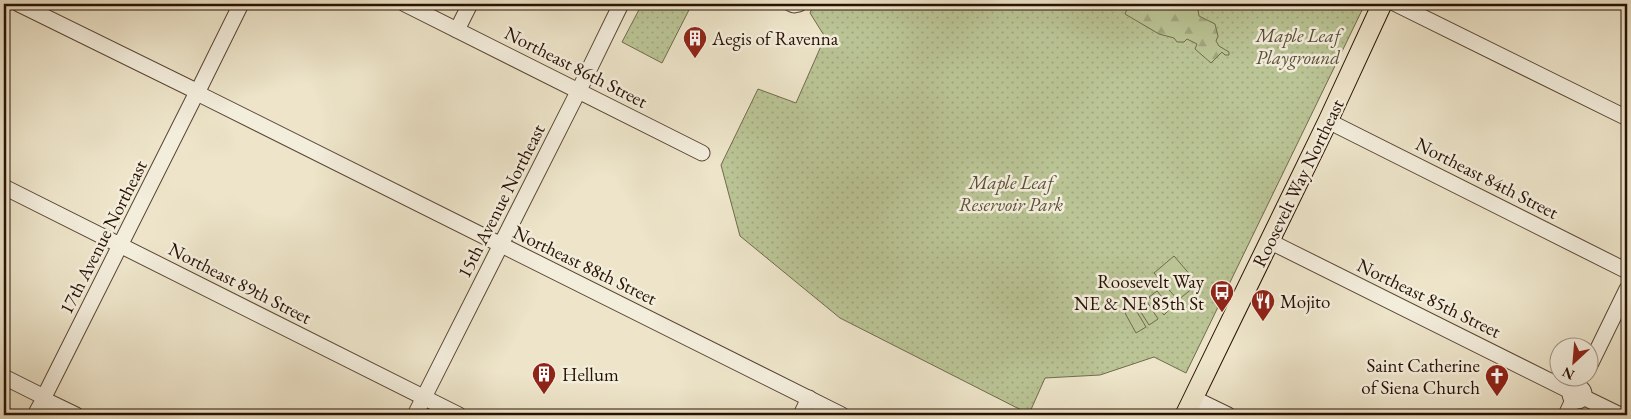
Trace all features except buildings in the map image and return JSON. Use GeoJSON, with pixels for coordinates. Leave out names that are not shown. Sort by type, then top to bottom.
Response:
{"type":"FeatureCollection","features":[{"type":"Feature","properties":{"kind":"main road","name":"Roosevelt Way Northeast"},"geometry":{"type":"LineString","coordinates":[[1184,415],[1270,241],[1382,4]]}},
{"type":"Feature","properties":{"kind":"street","name":"Northeast 88th Street"},"geometry":{"type":"LineString","coordinates":[[20,4],[842,415]]}},
{"type":"Feature","properties":{"kind":"street","name":"17th Avenue Northeast"},"geometry":{"type":"LineString","coordinates":[[42,402],[242,4]]}},
{"type":"Feature","properties":{"kind":"street","name":"Northeast 86th Street"},"geometry":{"type":"LineString","coordinates":[[405,4],[702,154]]}},
{"type":"Feature","properties":{"kind":"street"},"geometry":{"type":"LineString","coordinates":[[457,30],[470,4]]}},
{"type":"Feature","properties":{"kind":"street","name":"15th Avenue Northeast"},"geometry":{"type":"LineString","coordinates":[[415,415],[621,4]]}},
{"type":"Feature","properties":{"kind":"street"},"geometry":{"type":"LineString","coordinates":[[791,4],[798,4]]}},
{"type":"Feature","properties":{"kind":"street"},"geometry":{"type":"LineString","coordinates":[[1396,4],[1627,118]]}},
{"type":"Feature","properties":{"kind":"street","name":"Northeast 84th Street"},"geometry":{"type":"LineString","coordinates":[[1328,120],[1627,270]]}},
{"type":"Feature","properties":{"kind":"street","name":"Northeast 89th Street"},"geometry":{"type":"LineString","coordinates":[[4,187],[459,415]]}},
{"type":"Feature","properties":{"kind":"street","name":"Northeast 85th Street"},"geometry":{"type":"LineString","coordinates":[[1270,241],[1578,390],[1620,415]]}},
{"type":"Feature","properties":{"kind":"street"},"geometry":{"type":"LineString","coordinates":[[1627,270],[1627,279]]}},
{"type":"Feature","properties":{"kind":"street"},"geometry":{"type":"LineString","coordinates":[[1598,348],[1627,289]]}},
{"type":"Feature","properties":{"kind":"street"},"geometry":{"type":"LineString","coordinates":[[4,377],[42,402],[76,415]]}},
{"type":"Feature","properties":{"kind":"street"},"geometry":{"type":"LineString","coordinates":[[1566,415],[1578,390]]}},
{"type":"Feature","properties":{"kind":"street"},"geometry":{"type":"LineString","coordinates":[[801,415],[808,398]]}},
{"type":"Feature","properties":{"kind":"street"},"geometry":{"type":"LineString","coordinates":[[1193,398],[1228,415]]}},
{"type":"Feature","properties":{"kind":"green space"},"geometry":{"type":"Polygon","coordinates":[[[642,4],[692,4],[662,63],[622,42],[642,4]]]}},
{"type":"Feature","properties":{"kind":"green space","name":"Maple Leaf Reservoir Park"},"geometry":{"type":"Polygon","coordinates":[[[814,4],[1365,4],[1186,373],[1154,357],[1100,375],[1045,378],[1029,414],[840,318],[740,236],[721,165],[758,89],[796,103],[825,37],[810,13],[814,4]]]}},
{"type":"Feature","properties":{"kind":"green space"},"geometry":{"type":"Polygon","coordinates":[[[1116,4],[1190,4],[1198,10],[1199,16],[1215,24],[1218,36],[1216,41],[1219,46],[1229,52],[1229,55],[1225,55],[1222,52],[1211,63],[1195,49],[1197,44],[1187,39],[1184,42],[1177,42],[1174,38],[1159,34],[1125,14],[1127,9],[1116,4]]]}},
{"type":"Feature","properties":{"kind":"green space"},"geometry":{"type":"Polygon","coordinates":[[[1174,256],[1198,284],[1178,300],[1154,273],[1174,256]]]}},
{"type":"Feature","properties":{"kind":"green space"},"geometry":{"type":"Polygon","coordinates":[[[1157,291],[1171,308],[1164,315],[1149,297],[1157,291]]]}},
{"type":"Feature","properties":{"kind":"green space"},"geometry":{"type":"Polygon","coordinates":[[[1146,300],[1158,319],[1149,325],[1137,306],[1146,300]]]}},
{"type":"Feature","properties":{"kind":"green space"},"geometry":{"type":"Polygon","coordinates":[[[1134,307],[1146,327],[1136,333],[1125,313],[1134,307]]]}},
{"type":"Feature","properties":{"kind":"place","name":"Aegis of Ravenna"},"geometry":{"type":"Point","coordinates":[695,59]}},
{"type":"Feature","properties":{"kind":"place","name":"Roosevelt Way NE & NE 85th St"},"geometry":{"type":"Point","coordinates":[1222,313]}},
{"type":"Feature","properties":{"kind":"place","name":"Mojito"},"geometry":{"type":"Point","coordinates":[1263,322]}},
{"type":"Feature","properties":{"kind":"place","name":"Hellum"},"geometry":{"type":"Point","coordinates":[544,395]}},
{"type":"Feature","properties":{"kind":"place","name":"Saint Catherine of Siena Church"},"geometry":{"type":"Point","coordinates":[1497,397]}},
{"type":"Feature","properties":{"kind":"park label","name":"Maple Leaf Playground"},"geometry":{"type":"Point","coordinates":[1298,46]}}]}
